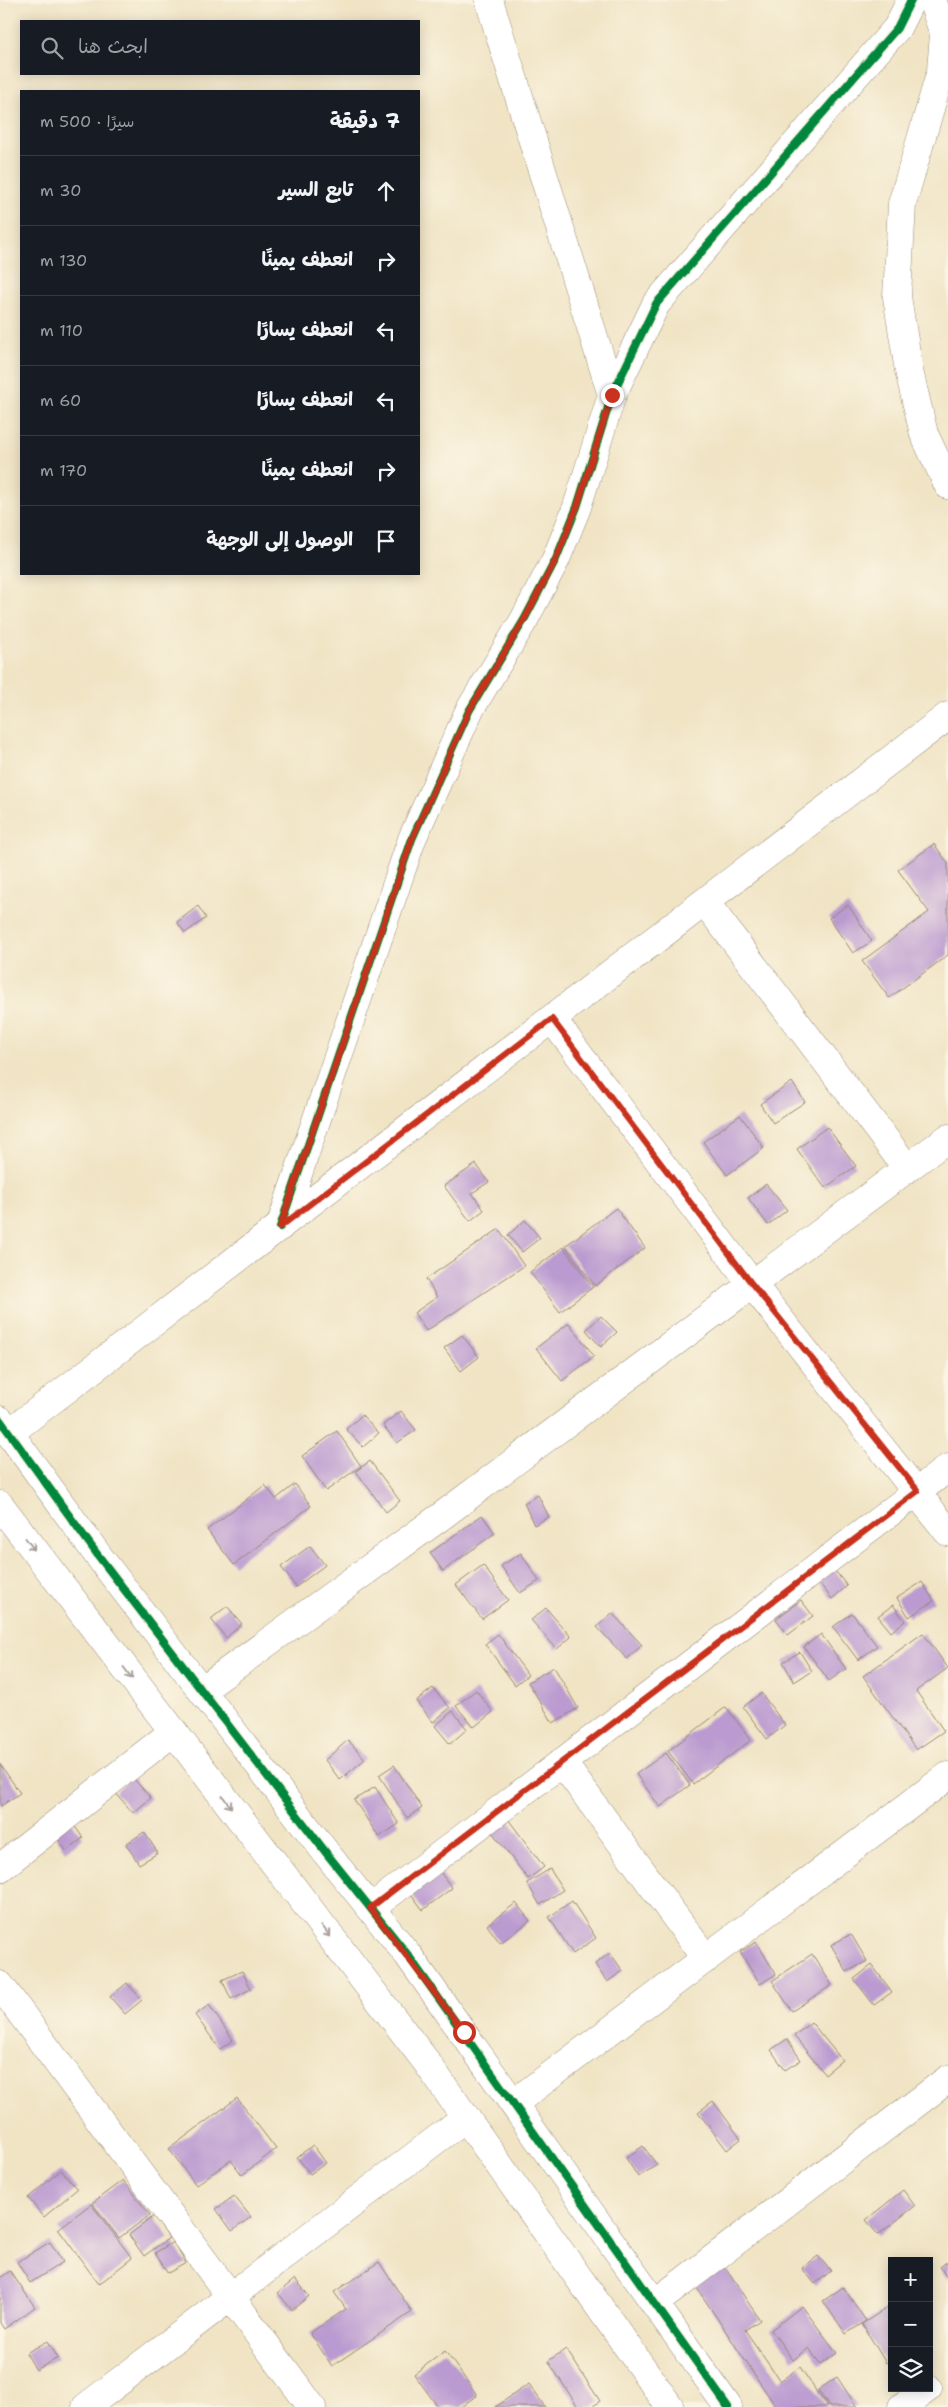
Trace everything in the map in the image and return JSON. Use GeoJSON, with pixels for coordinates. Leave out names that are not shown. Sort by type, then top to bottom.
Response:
{"type":"FeatureCollection","features":[{"type":"Feature","properties":{"kind":"street"},"geometry":{"type":"LineString","coordinates":[[489,0],[612,395]]}},
{"type":"Feature","properties":{"kind":"street"},"geometry":{"type":"LineString","coordinates":[[280,1227],[412,839],[469,711],[524,620],[556,559],[577,507],[612,395],[656,304],[897,28],[912,0]]}},
{"type":"Feature","properties":{"kind":"street"},"geometry":{"type":"LineString","coordinates":[[932,0],[944,34],[941,71],[902,204],[898,296],[909,371],[924,434],[948,484]]}},
{"type":"Feature","properties":{"kind":"street"},"geometry":{"type":"LineString","coordinates":[[728,2407],[408,1955],[97,1554],[5,1427],[280,1227],[948,716]]}},
{"type":"Feature","properties":{"kind":"street"},"geometry":{"type":"LineString","coordinates":[[706,902],[907,1168]]}},
{"type":"Feature","properties":{"kind":"street"},"geometry":{"type":"LineString","coordinates":[[552,1019],[752,1284],[918,1491],[948,1532]]}},
{"type":"Feature","properties":{"kind":"street"},"geometry":{"type":"LineString","coordinates":[[202,1690],[451,1509],[948,1138]]}},
{"type":"Feature","properties":{"kind":"street"},"geometry":{"type":"LineString","coordinates":[[370,1908],[948,1468]]}},
{"type":"Feature","properties":{"kind":"street"},"geometry":{"type":"LineString","coordinates":[[0,1505],[425,2060],[670,2407]]}},
{"type":"Feature","properties":{"kind":"street"},"geometry":{"type":"LineString","coordinates":[[0,1868],[173,1732]]}},
{"type":"Feature","properties":{"kind":"street"},"geometry":{"type":"LineString","coordinates":[[562,1762],[706,1959]]}},
{"type":"Feature","properties":{"kind":"street"},"geometry":{"type":"LineString","coordinates":[[514,2103],[948,1776]]}},
{"type":"Feature","properties":{"kind":"street"},"geometry":{"type":"LineString","coordinates":[[0,1985],[312,2407]]}},
{"type":"Feature","properties":{"kind":"street"},"geometry":{"type":"LineString","coordinates":[[655,2303],[948,2079]]}},
{"type":"Feature","properties":{"kind":"street"},"geometry":{"type":"LineString","coordinates":[[86,2407],[466,2117]]}},
{"type":"Feature","properties":{"kind":"street"},"geometry":{"type":"LineString","coordinates":[[933,2385],[948,2374]]}},
{"type":"Feature","properties":{"kind":"street"},"geometry":{"type":"LineString","coordinates":[[902,2407],[923,2392]]}},
{"type":"Feature","properties":{"kind":"building"},"geometry":{"type":"Polygon","coordinates":[[[934,844],[948,863],[948,955],[889,998],[862,961],[929,912],[898,870],[934,844]]]}},
{"type":"Feature","properties":{"kind":"building"},"geometry":{"type":"Polygon","coordinates":[[[848,905],[872,941],[853,953],[829,918],[848,905]]]}},
{"type":"Feature","properties":{"kind":"building"},"geometry":{"type":"Polygon","coordinates":[[[198,906],[206,918],[185,933],[177,922],[198,906]]]}},
{"type":"Feature","properties":{"kind":"building"},"geometry":{"type":"Polygon","coordinates":[[[792,1082],[805,1102],[773,1123],[760,1104],[792,1082]]]}},
{"type":"Feature","properties":{"kind":"building"},"geometry":{"type":"Polygon","coordinates":[[[740,1115],[764,1148],[727,1175],[703,1142],[740,1115]]]}},
{"type":"Feature","properties":{"kind":"building"},"geometry":{"type":"Polygon","coordinates":[[[827,1127],[856,1166],[825,1188],[797,1149],[827,1127]]]}},
{"type":"Feature","properties":{"kind":"building"},"geometry":{"type":"Polygon","coordinates":[[[476,1164],[489,1182],[472,1193],[484,1210],[470,1221],[444,1186],[476,1164]]]}},
{"type":"Feature","properties":{"kind":"building"},"geometry":{"type":"Polygon","coordinates":[[[766,1184],[787,1210],[768,1225],[748,1198],[766,1184]]]}},
{"type":"Feature","properties":{"kind":"building"},"geometry":{"type":"Polygon","coordinates":[[[616,1208],[645,1248],[595,1286],[565,1246],[616,1208]]]}},
{"type":"Feature","properties":{"kind":"building"},"geometry":{"type":"Polygon","coordinates":[[[525,1220],[540,1238],[522,1252],[508,1235],[525,1220]]]}},
{"type":"Feature","properties":{"kind":"building"},"geometry":{"type":"Polygon","coordinates":[[[499,1229],[524,1266],[426,1331],[414,1313],[437,1297],[426,1279],[499,1229]]]}},
{"type":"Feature","properties":{"kind":"building"},"geometry":{"type":"Polygon","coordinates":[[[563,1247],[593,1287],[560,1312],[530,1272],[563,1247]]]}},
{"type":"Feature","properties":{"kind":"building"},"geometry":{"type":"Polygon","coordinates":[[[601,1316],[617,1332],[601,1347],[586,1330],[601,1316]]]}},
{"type":"Feature","properties":{"kind":"building"},"geometry":{"type":"Polygon","coordinates":[[[569,1323],[594,1356],[562,1381],[536,1348],[569,1323]]]}},
{"type":"Feature","properties":{"kind":"building"},"geometry":{"type":"Polygon","coordinates":[[[462,1335],[479,1357],[461,1371],[444,1348],[462,1335]]]}},
{"type":"Feature","properties":{"kind":"building"},"geometry":{"type":"Polygon","coordinates":[[[401,1411],[416,1430],[397,1443],[383,1425],[401,1411]]]}},
{"type":"Feature","properties":{"kind":"building"},"geometry":{"type":"Polygon","coordinates":[[[362,1415],[379,1433],[363,1447],[346,1429],[362,1415]]]}},
{"type":"Feature","properties":{"kind":"building"},"geometry":{"type":"Polygon","coordinates":[[[337,1431],[361,1466],[326,1491],[302,1456],[337,1431]]]}},
{"type":"Feature","properties":{"kind":"building"},"geometry":{"type":"Polygon","coordinates":[[[370,1461],[400,1501],[386,1512],[356,1471],[370,1461]]]}},
{"type":"Feature","properties":{"kind":"building"},"geometry":{"type":"Polygon","coordinates":[[[295,1484],[311,1506],[234,1565],[207,1530],[265,1485],[276,1499],[295,1484]]]}},
{"type":"Feature","properties":{"kind":"building"},"geometry":{"type":"Polygon","coordinates":[[[538,1495],[549,1517],[534,1525],[524,1503],[538,1495]]]}},
{"type":"Feature","properties":{"kind":"building"},"geometry":{"type":"Polygon","coordinates":[[[482,1515],[495,1533],[443,1571],[430,1553],[482,1515]]]}},
{"type":"Feature","properties":{"kind":"building"},"geometry":{"type":"Polygon","coordinates":[[[310,1546],[325,1565],[296,1587],[281,1567],[310,1546]]]}},
{"type":"Feature","properties":{"kind":"building"},"geometry":{"type":"Polygon","coordinates":[[[521,1553],[539,1581],[520,1593],[501,1566],[521,1553]]]}},
{"type":"Feature","properties":{"kind":"building"},"geometry":{"type":"Polygon","coordinates":[[[483,1565],[508,1600],[482,1619],[456,1585],[483,1565]]]}},
{"type":"Feature","properties":{"kind":"building"},"geometry":{"type":"Polygon","coordinates":[[[832,1567],[847,1586],[832,1599],[816,1579],[832,1567]]]}},
{"type":"Feature","properties":{"kind":"building"},"geometry":{"type":"Polygon","coordinates":[[[922,1582],[934,1601],[909,1617],[897,1598],[922,1582]]]}},
{"type":"Feature","properties":{"kind":"building"},"geometry":{"type":"Polygon","coordinates":[[[801,1600],[813,1616],[788,1635],[776,1619],[801,1600]]]}},
{"type":"Feature","properties":{"kind":"building"},"geometry":{"type":"Polygon","coordinates":[[[893,1605],[905,1621],[891,1632],[878,1616],[893,1605]]]}},
{"type":"Feature","properties":{"kind":"building"},"geometry":{"type":"Polygon","coordinates":[[[227,1606],[242,1624],[226,1638],[211,1619],[227,1606]]]}},
{"type":"Feature","properties":{"kind":"building"},"geometry":{"type":"Polygon","coordinates":[[[546,1608],[571,1637],[557,1649],[531,1620],[546,1608]]]}},
{"type":"Feature","properties":{"kind":"building"},"geometry":{"type":"Polygon","coordinates":[[[612,1613],[642,1645],[627,1659],[597,1627],[612,1613]]]}},
{"type":"Feature","properties":{"kind":"building"},"geometry":{"type":"Polygon","coordinates":[[[852,1613],[877,1646],[858,1660],[833,1627],[852,1613]]]}},
{"type":"Feature","properties":{"kind":"building"},"geometry":{"type":"Polygon","coordinates":[[[923,1633],[948,1668],[916,1691],[944,1731],[916,1750],[863,1676],[923,1633]]]}},
{"type":"Feature","properties":{"kind":"building"},"geometry":{"type":"Polygon","coordinates":[[[498,1634],[528,1675],[515,1685],[485,1644],[498,1634]]]}},
{"type":"Feature","properties":{"kind":"building"},"geometry":{"type":"Polygon","coordinates":[[[821,1634],[846,1669],[829,1681],[804,1647],[821,1634]]]}},
{"type":"Feature","properties":{"kind":"building"},"geometry":{"type":"Polygon","coordinates":[[[800,1652],[812,1671],[794,1682],[783,1662],[800,1652]]]}},
{"type":"Feature","properties":{"kind":"building"},"geometry":{"type":"Polygon","coordinates":[[[554,1667],[578,1708],[553,1723],[528,1682],[554,1667]]]}},
{"type":"Feature","properties":{"kind":"building"},"geometry":{"type":"Polygon","coordinates":[[[433,1688],[450,1708],[433,1722],[416,1701],[433,1688]]]}},
{"type":"Feature","properties":{"kind":"building"},"geometry":{"type":"Polygon","coordinates":[[[476,1690],[493,1712],[474,1727],[456,1706],[476,1690]]]}},
{"type":"Feature","properties":{"kind":"building"},"geometry":{"type":"Polygon","coordinates":[[[761,1693],[785,1725],[767,1739],[743,1707],[761,1693]]]}},
{"type":"Feature","properties":{"kind":"building"},"geometry":{"type":"Polygon","coordinates":[[[726,1707],[751,1740],[693,1784],[668,1751],[726,1707]]]}},
{"type":"Feature","properties":{"kind":"building"},"geometry":{"type":"Polygon","coordinates":[[[453,1711],[467,1729],[450,1744],[435,1726],[453,1711]]]}},
{"type":"Feature","properties":{"kind":"building"},"geometry":{"type":"Polygon","coordinates":[[[348,1740],[365,1759],[340,1780],[325,1760],[348,1740]]]}},
{"type":"Feature","properties":{"kind":"building"},"geometry":{"type":"Polygon","coordinates":[[[666,1753],[690,1785],[660,1807],[636,1774],[666,1753]]]}},
{"type":"Feature","properties":{"kind":"building"},"geometry":{"type":"Polygon","coordinates":[[[0,1764],[20,1793],[1,1806],[0,1804],[0,1764]]]}},
{"type":"Feature","properties":{"kind":"building"},"geometry":{"type":"Polygon","coordinates":[[[394,1765],[422,1808],[407,1818],[379,1775],[394,1765]]]}},
{"type":"Feature","properties":{"kind":"building"},"geometry":{"type":"Polygon","coordinates":[[[132,1777],[151,1798],[133,1813],[115,1792],[132,1777]]]}},
{"type":"Feature","properties":{"kind":"building"},"geometry":{"type":"Polygon","coordinates":[[[375,1787],[399,1824],[379,1837],[354,1800],[375,1787]]]}},
{"type":"Feature","properties":{"kind":"building"},"geometry":{"type":"Polygon","coordinates":[[[508,1819],[544,1867],[528,1879],[492,1832],[508,1819]]]}},
{"type":"Feature","properties":{"kind":"building"},"geometry":{"type":"Polygon","coordinates":[[[71,1821],[83,1838],[66,1851],[54,1833],[71,1821]]]}},
{"type":"Feature","properties":{"kind":"building"},"geometry":{"type":"Polygon","coordinates":[[[144,1832],[158,1853],[139,1864],[126,1844],[144,1832]]]}},
{"type":"Feature","properties":{"kind":"building"},"geometry":{"type":"Polygon","coordinates":[[[428,1856],[452,1888],[423,1910],[399,1878],[428,1856]]]}},
{"type":"Feature","properties":{"kind":"building"},"geometry":{"type":"Polygon","coordinates":[[[550,1869],[563,1890],[540,1905],[527,1883],[550,1869]]]}},
{"type":"Feature","properties":{"kind":"building"},"geometry":{"type":"Polygon","coordinates":[[[572,1901],[596,1938],[573,1954],[549,1917],[572,1901]]]}},
{"type":"Feature","properties":{"kind":"building"},"geometry":{"type":"Polygon","coordinates":[[[516,1903],[530,1921],[500,1943],[487,1925],[516,1903]]]}},
{"type":"Feature","properties":{"kind":"building"},"geometry":{"type":"Polygon","coordinates":[[[851,1934],[867,1961],[847,1972],[831,1945],[851,1934]]]}},
{"type":"Feature","properties":{"kind":"building"},"geometry":{"type":"Polygon","coordinates":[[[756,1942],[776,1974],[760,1984],[740,1952],[756,1942]]]}},
{"type":"Feature","properties":{"kind":"building"},"geometry":{"type":"Polygon","coordinates":[[[610,1953],[623,1971],[607,1982],[595,1964],[610,1953]]]}},
{"type":"Feature","properties":{"kind":"building"},"geometry":{"type":"Polygon","coordinates":[[[812,1954],[832,1985],[792,2011],[772,1981],[812,1954]]]}},
{"type":"Feature","properties":{"kind":"building"},"geometry":{"type":"Polygon","coordinates":[[[872,1965],[892,1992],[874,2005],[854,1979],[872,1965]]]}},
{"type":"Feature","properties":{"kind":"building"},"geometry":{"type":"Polygon","coordinates":[[[242,1971],[251,1989],[231,1999],[222,1980],[242,1971]]]}},
{"type":"Feature","properties":{"kind":"building"},"geometry":{"type":"Polygon","coordinates":[[[127,1983],[142,2000],[125,2014],[110,1997],[127,1983]]]}},
{"type":"Feature","properties":{"kind":"building"},"geometry":{"type":"Polygon","coordinates":[[[209,2005],[233,2040],[220,2049],[195,2015],[209,2005]]]}},
{"type":"Feature","properties":{"kind":"building"},"geometry":{"type":"Polygon","coordinates":[[[811,2022],[842,2060],[825,2074],[794,2036],[811,2022]]]}},
{"type":"Feature","properties":{"kind":"building"},"geometry":{"type":"Polygon","coordinates":[[[787,2039],[801,2060],[785,2070],[771,2050],[787,2039]]]}},
{"type":"Feature","properties":{"kind":"building"},"geometry":{"type":"Polygon","coordinates":[[[237,2098],[276,2149],[242,2175],[231,2160],[196,2185],[169,2149],[237,2098]]]}},
{"type":"Feature","properties":{"kind":"building"},"geometry":{"type":"Polygon","coordinates":[[[713,2101],[741,2139],[727,2150],[698,2112],[713,2101]]]}},
{"type":"Feature","properties":{"kind":"building"},"geometry":{"type":"Polygon","coordinates":[[[313,2145],[326,2163],[310,2174],[297,2157],[313,2145]]]}},
{"type":"Feature","properties":{"kind":"building"},"geometry":{"type":"Polygon","coordinates":[[[643,2146],[657,2165],[638,2177],[626,2158],[643,2146]]]}},
{"type":"Feature","properties":{"kind":"building"},"geometry":{"type":"Polygon","coordinates":[[[61,2170],[77,2189],[44,2217],[28,2198],[61,2170]]]}},
{"type":"Feature","properties":{"kind":"building"},"geometry":{"type":"Polygon","coordinates":[[[123,2180],[150,2215],[119,2238],[92,2203],[123,2180]]]}},
{"type":"Feature","properties":{"kind":"building"},"geometry":{"type":"Polygon","coordinates":[[[903,2190],[915,2206],[878,2235],[866,2220],[903,2190]]]}},
{"type":"Feature","properties":{"kind":"building"},"geometry":{"type":"Polygon","coordinates":[[[234,2196],[251,2217],[232,2231],[216,2209],[234,2196]]]}},
{"type":"Feature","properties":{"kind":"building"},"geometry":{"type":"Polygon","coordinates":[[[91,2204],[132,2258],[99,2284],[58,2229],[91,2204]]]}},
{"type":"Feature","properties":{"kind":"building"},"geometry":{"type":"Polygon","coordinates":[[[154,2216],[169,2238],[144,2256],[129,2235],[154,2216]]]}},
{"type":"Feature","properties":{"kind":"building"},"geometry":{"type":"Polygon","coordinates":[[[50,2242],[63,2262],[30,2283],[17,2262],[50,2242]]]}},
{"type":"Feature","properties":{"kind":"building"},"geometry":{"type":"Polygon","coordinates":[[[173,2242],[186,2263],[168,2273],[155,2253],[173,2242]]]}},
{"type":"Feature","properties":{"kind":"building"},"geometry":{"type":"Polygon","coordinates":[[[818,2256],[831,2271],[815,2284],[802,2268],[818,2256]]]}},
{"type":"Feature","properties":{"kind":"building"},"geometry":{"type":"Polygon","coordinates":[[[718,2257],[760,2320],[745,2330],[780,2381],[800,2367],[827,2407],[776,2407],[689,2276],[718,2257]]]}},
{"type":"Feature","properties":{"kind":"building"},"geometry":{"type":"Polygon","coordinates":[[[948,2261],[948,2279],[940,2267],[948,2261]]]}},
{"type":"Feature","properties":{"kind":"building"},"geometry":{"type":"Polygon","coordinates":[[[379,2262],[412,2312],[332,2366],[310,2333],[346,2309],[334,2292],[379,2262]]]}},
{"type":"Feature","properties":{"kind":"building"},"geometry":{"type":"Polygon","coordinates":[[[10,2271],[35,2307],[4,2329],[0,2323],[0,2278],[10,2271]]]}},
{"type":"Feature","properties":{"kind":"building"},"geometry":{"type":"Polygon","coordinates":[[[295,2279],[309,2296],[292,2310],[278,2293],[295,2279]]]}},
{"type":"Feature","properties":{"kind":"building"},"geometry":{"type":"Polygon","coordinates":[[[843,2287],[866,2321],[846,2334],[823,2301],[843,2287]]]}},
{"type":"Feature","properties":{"kind":"building"},"geometry":{"type":"Polygon","coordinates":[[[802,2306],[837,2353],[820,2365],[809,2348],[793,2360],[771,2330],[802,2306]]]}},
{"type":"Feature","properties":{"kind":"building"},"geometry":{"type":"Polygon","coordinates":[[[888,2307],[888,2362],[886,2363],[862,2324],[888,2307]]]}},
{"type":"Feature","properties":{"kind":"building"},"geometry":{"type":"Polygon","coordinates":[[[48,2341],[58,2358],[36,2370],[26,2353],[48,2341]]]}},
{"type":"Feature","properties":{"kind":"building"},"geometry":{"type":"Polygon","coordinates":[[[566,2349],[600,2401],[592,2407],[578,2407],[548,2361],[566,2349]]]}},
{"type":"Feature","properties":{"kind":"building"},"geometry":{"type":"Polygon","coordinates":[[[445,2351],[477,2395],[461,2407],[438,2407],[414,2374],[445,2351]]]}},
{"type":"Feature","properties":{"kind":"building"},"geometry":{"type":"Polygon","coordinates":[[[837,2377],[857,2407],[829,2407],[818,2390],[837,2377]]]}},
{"type":"Feature","properties":{"kind":"building"},"geometry":{"type":"Polygon","coordinates":[[[529,2384],[545,2407],[495,2407],[529,2384]]]}},
{"type":"Feature","properties":{"kind":"cycle path"},"geometry":{"type":"LineString","coordinates":[[280,1227],[412,839],[469,711],[524,620],[556,559],[577,507],[612,395],[656,304],[897,28],[911,0]]}},
{"type":"Feature","properties":{"kind":"cycle path"},"geometry":{"type":"LineString","coordinates":[[0,1420],[97,1554],[327,1854],[408,1955],[728,2407]]}},
{"type":"Feature","properties":{"kind":"route"},"geometry":{"type":"LineString","coordinates":[[464,2032],[408,1955],[370,1908],[918,1491],[752,1284],[552,1019],[280,1227],[412,839],[469,711],[524,620],[556,559],[577,507],[612,395]]}}]}
